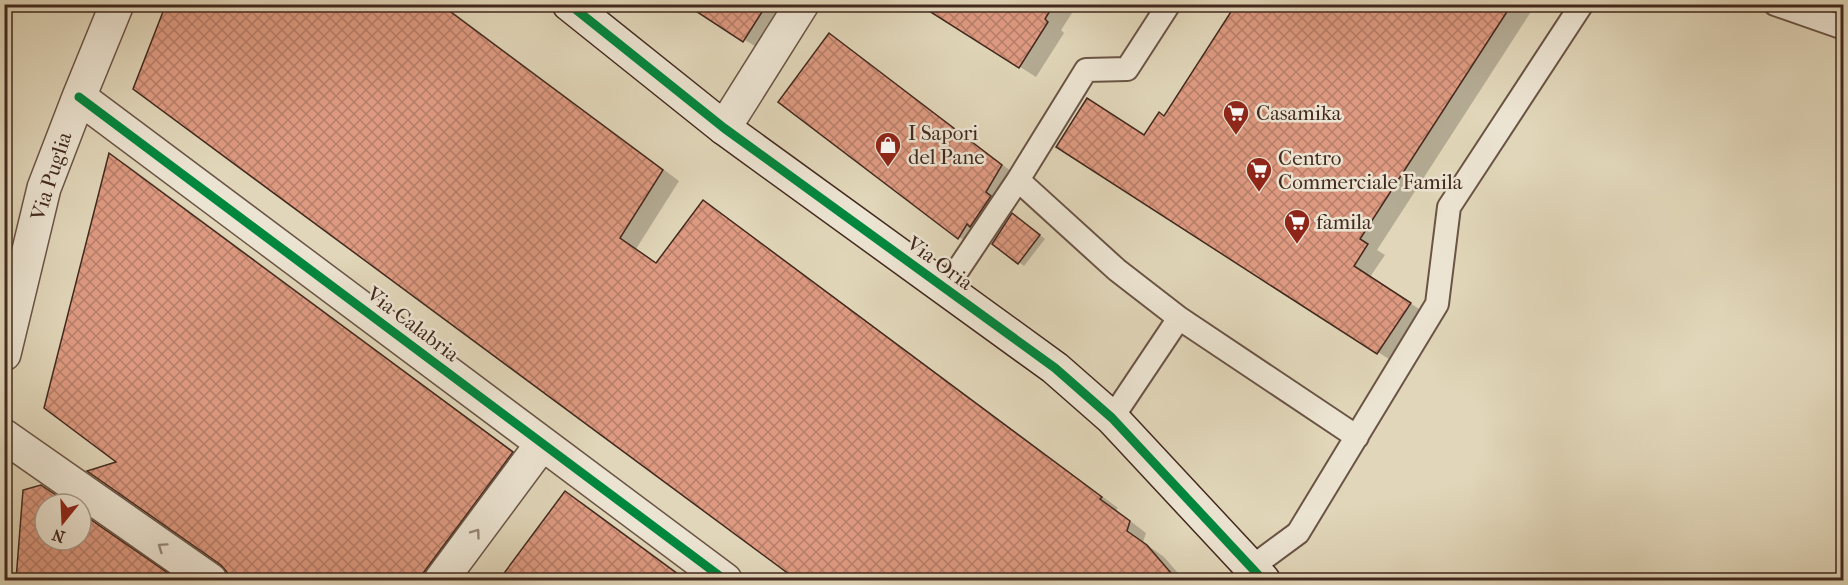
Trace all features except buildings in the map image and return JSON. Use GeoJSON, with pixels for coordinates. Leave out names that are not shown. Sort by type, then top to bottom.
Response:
{"type":"FeatureCollection","features":[{"type":"Feature","properties":{"kind":"street","name":"Via Puglia"},"geometry":{"type":"LineString","coordinates":[[4,354],[44,188],[117,4]]}},
{"type":"Feature","properties":{"kind":"street","name":"Via Oria"},"geometry":{"type":"LineString","coordinates":[[569,4],[724,128],[1055,368],[1112,417],[1252,576]]}},
{"type":"Feature","properties":{"kind":"street"},"geometry":{"type":"LineString","coordinates":[[724,128],[802,4]]}},
{"type":"Feature","properties":{"kind":"street","name":"Via Calabria"},"geometry":{"type":"LineString","coordinates":[[79,96],[725,580]]}},
{"type":"Feature","properties":{"kind":"street"},"geometry":{"type":"LineString","coordinates":[[4,436],[210,580]]}},
{"type":"Feature","properties":{"kind":"street"},"geometry":{"type":"LineString","coordinates":[[441,580],[542,444]]}},
{"type":"Feature","properties":{"kind":"lane"},"geometry":{"type":"LineString","coordinates":[[945,289],[1018,180],[1086,70],[1127,69],[1169,4]]}},
{"type":"Feature","properties":{"kind":"lane"},"geometry":{"type":"LineString","coordinates":[[1252,576],[1298,533],[1437,304],[1449,207],[1582,4]]}},
{"type":"Feature","properties":{"kind":"lane"},"geometry":{"type":"LineString","coordinates":[[1775,4],[1844,28]]}},
{"type":"Feature","properties":{"kind":"lane"},"geometry":{"type":"LineString","coordinates":[[1018,180],[1117,270],[1179,318],[1357,437]]}},
{"type":"Feature","properties":{"kind":"lane"},"geometry":{"type":"LineString","coordinates":[[1112,417],[1179,318]]}},
{"type":"Feature","properties":{"kind":"cycle path"},"geometry":{"type":"LineString","coordinates":[[569,4],[724,128],[1055,368],[1112,418],[1263,580]]}},
{"type":"Feature","properties":{"kind":"cycle path"},"geometry":{"type":"LineString","coordinates":[[79,97],[725,580]]}},
{"type":"Feature","properties":{"kind":"place","name":"Casamika"},"geometry":{"type":"Point","coordinates":[1236,136]}},
{"type":"Feature","properties":{"kind":"place","name":"I Sapori del Pane"},"geometry":{"type":"Point","coordinates":[888,168]}},
{"type":"Feature","properties":{"kind":"place","name":"Centro Commerciale Famila"},"geometry":{"type":"Point","coordinates":[1259,193]}},
{"type":"Feature","properties":{"kind":"place","name":"famila"},"geometry":{"type":"Point","coordinates":[1297,245]}}]}
